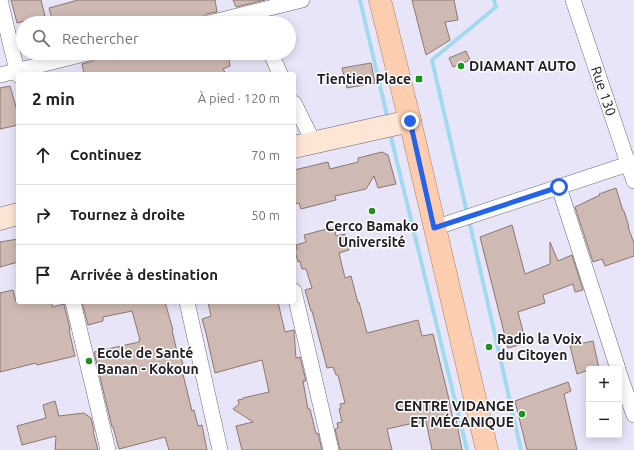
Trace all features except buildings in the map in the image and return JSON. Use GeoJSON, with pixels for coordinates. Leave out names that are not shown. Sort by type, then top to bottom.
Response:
{"type":"FeatureCollection","features":[{"type":"Feature","properties":{"kind":"main road"},"geometry":{"type":"LineString","coordinates":[[380,0],[487,450]]}},
{"type":"Feature","properties":{"kind":"street"},"geometry":{"type":"LineString","coordinates":[[0,0],[17,72]]}},
{"type":"Feature","properties":{"kind":"street"},"geometry":{"type":"LineString","coordinates":[[263,16],[302,0]]}},
{"type":"Feature","properties":{"kind":"street","name":"Rue 130"},"geometry":{"type":"LineString","coordinates":[[573,0],[631,163],[634,181]]}},
{"type":"Feature","properties":{"kind":"street"},"geometry":{"type":"LineString","coordinates":[[21,72],[63,60]]}},
{"type":"Feature","properties":{"kind":"street"},"geometry":{"type":"LineString","coordinates":[[274,60],[279,72]]}},
{"type":"Feature","properties":{"kind":"street"},"geometry":{"type":"LineString","coordinates":[[0,75],[16,73]]}},
{"type":"Feature","properties":{"kind":"street"},"geometry":{"type":"LineString","coordinates":[[296,111],[304,145],[410,121]]}},
{"type":"Feature","properties":{"kind":"street"},"geometry":{"type":"LineString","coordinates":[[434,228],[631,163]]}},
{"type":"Feature","properties":{"kind":"street"},"geometry":{"type":"LineString","coordinates":[[559,187],[617,366]]}},
{"type":"Feature","properties":{"kind":"street"},"geometry":{"type":"LineString","coordinates":[[0,219],[16,215]]}},
{"type":"Feature","properties":{"kind":"street"},"geometry":{"type":"LineString","coordinates":[[296,300],[331,450]]}},
{"type":"Feature","properties":{"kind":"street"},"geometry":{"type":"LineString","coordinates":[[73,304],[108,450]]}},
{"type":"Feature","properties":{"kind":"street"},"geometry":{"type":"LineString","coordinates":[[187,304],[220,450]]}},
{"type":"Feature","properties":{"kind":"street"},"geometry":{"type":"LineString","coordinates":[[622,381],[634,415]]}},
{"type":"Feature","properties":{"kind":"waterway"},"geometry":{"type":"LineString","coordinates":[[360,0],[388,120]]}},
{"type":"Feature","properties":{"kind":"waterway"},"geometry":{"type":"LineString","coordinates":[[467,213],[432,60],[496,7],[494,0]]}},
{"type":"Feature","properties":{"kind":"waterway"},"geometry":{"type":"LineString","coordinates":[[390,133],[467,450]]}},
{"type":"Feature","properties":{"kind":"waterway"},"geometry":{"type":"LineString","coordinates":[[469,220],[521,450]]}},
{"type":"Feature","properties":{"kind":"place","name":"DIAMANT AUTO"},"geometry":{"type":"Point","coordinates":[461,66]}},
{"type":"Feature","properties":{"kind":"place","name":"Tientien Place"},"geometry":{"type":"Point","coordinates":[419,79]}},
{"type":"Feature","properties":{"kind":"place","name":"Cerco Bamako Université"},"geometry":{"type":"Point","coordinates":[372,211]}},
{"type":"Feature","properties":{"kind":"place","name":"Radio la Voix du Citoyen"},"geometry":{"type":"Point","coordinates":[489,347]}},
{"type":"Feature","properties":{"kind":"place","name":"Ecole de Santé Banan - Kokoun"},"geometry":{"type":"Point","coordinates":[89,361]}},
{"type":"Feature","properties":{"kind":"place","name":"CENTRE VIDANGE ET MÉCANIQUE"},"geometry":{"type":"Point","coordinates":[522,414]}},
{"type":"Feature","properties":{"kind":"route"},"geometry":{"type":"LineString","coordinates":[[410,121],[434,228],[559,187]]}}]}
